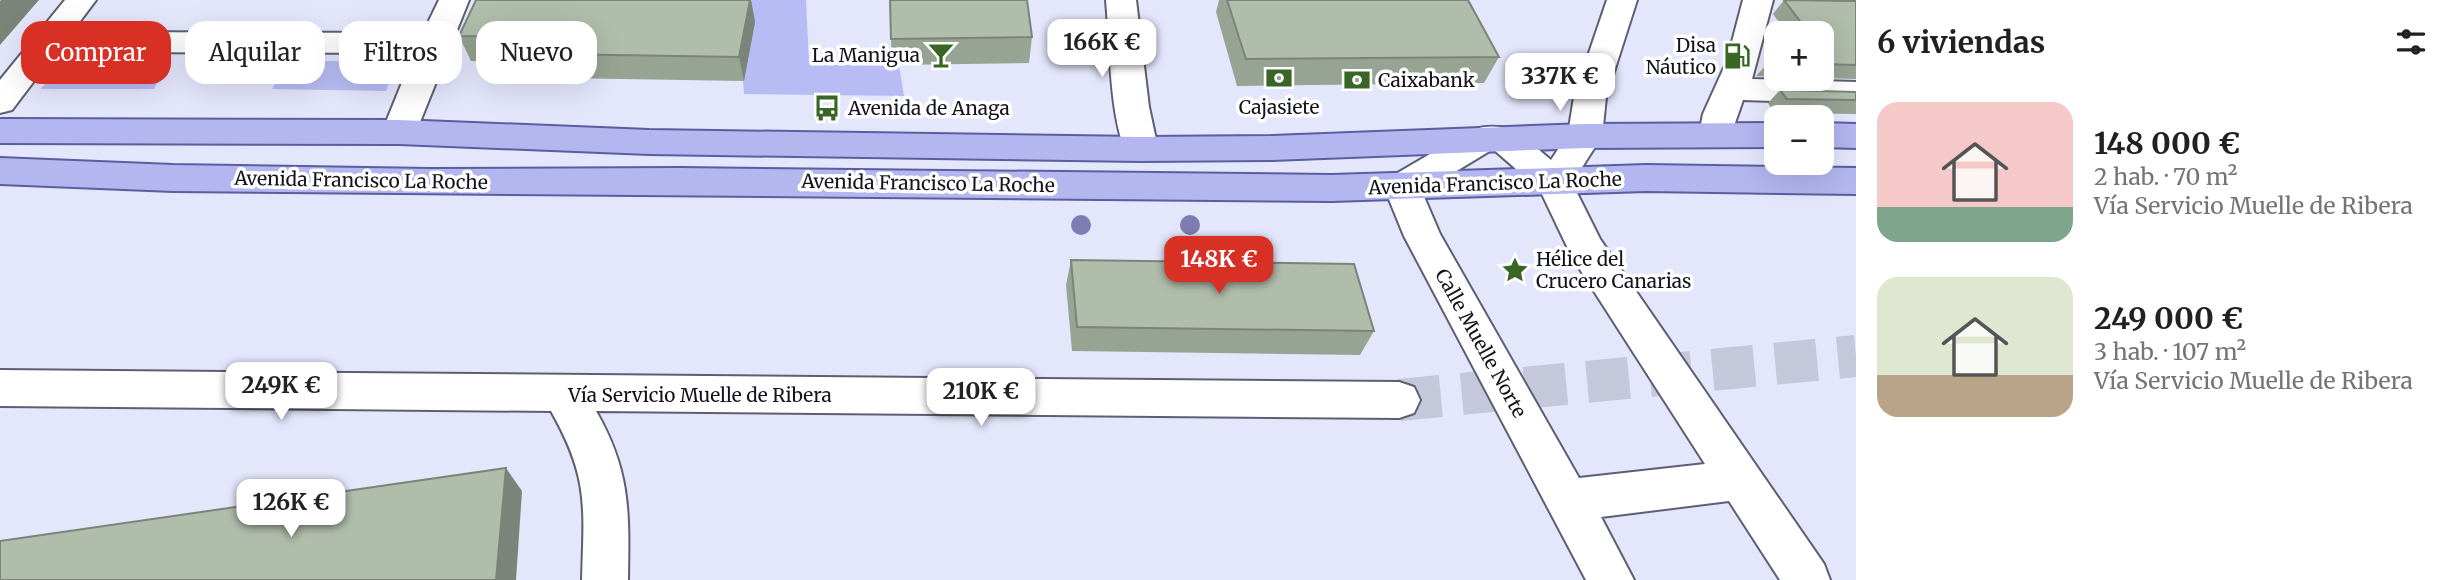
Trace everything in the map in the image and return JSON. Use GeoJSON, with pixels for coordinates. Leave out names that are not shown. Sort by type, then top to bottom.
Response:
{"type":"FeatureCollection","features":[{"type":"Feature","properties":{"kind":"main road","name":"Avenida Francisco La Roche"},"geometry":{"type":"LineString","coordinates":[[0,131],[398,132],[649,142],[1141,149],[1285,148],[1585,136],[1764,135]]}},
{"type":"Feature","properties":{"kind":"main road"},"geometry":{"type":"LineString","coordinates":[[56,172],[156,155],[357,154],[374,148],[398,132]]}},
{"type":"Feature","properties":{"kind":"main road"},"geometry":{"type":"LineString","coordinates":[[1834,135],[1856,136]]}},
{"type":"Feature","properties":{"kind":"main road"},"geometry":{"type":"LineString","coordinates":[[1141,149],[1181,186]]}},
{"type":"Feature","properties":{"kind":"main road"},"geometry":{"type":"LineString","coordinates":[[1646,178],[1745,158],[1764,158]]}},
{"type":"Feature","properties":{"kind":"main road"},"geometry":{"type":"LineString","coordinates":[[1834,158],[1856,159]]}},
{"type":"Feature","properties":{"kind":"main road","name":"Avenida Francisco La Roche"},"geometry":{"type":"LineString","coordinates":[[0,172],[377,181],[1181,186],[1402,187],[1646,178],[1856,181]]}},
{"type":"Feature","properties":{"kind":"street"},"geometry":{"type":"LineString","coordinates":[[64,21],[81,0]]}},
{"type":"Feature","properties":{"kind":"street"},"geometry":{"type":"LineString","coordinates":[[444,21],[454,0]]}},
{"type":"Feature","properties":{"kind":"street"},"geometry":{"type":"LineString","coordinates":[[1121,0],[1132,107],[1141,149]]}},
{"type":"Feature","properties":{"kind":"street"},"geometry":{"type":"LineString","coordinates":[[1554,182],[1585,136],[1590,96],[1622,0]]}},
{"type":"Feature","properties":{"kind":"street"},"geometry":{"type":"LineString","coordinates":[[1716,134],[1720,114],[1737,75],[1758,0]]}},
{"type":"Feature","properties":{"kind":"street"},"geometry":{"type":"LineString","coordinates":[[1769,0],[1782,0]]}},
{"type":"Feature","properties":{"kind":"street"},"geometry":{"type":"LineString","coordinates":[[171,42],[339,43]]}},
{"type":"Feature","properties":{"kind":"street"},"geometry":{"type":"LineString","coordinates":[[1834,66],[1856,67]]}},
{"type":"Feature","properties":{"kind":"street"},"geometry":{"type":"LineString","coordinates":[[1737,75],[1764,67]]}},
{"type":"Feature","properties":{"kind":"street"},"geometry":{"type":"LineString","coordinates":[[1737,75],[1856,93]]}},
{"type":"Feature","properties":{"kind":"street"},"geometry":{"type":"LineString","coordinates":[[0,102],[21,76]]}},
{"type":"Feature","properties":{"kind":"street"},"geometry":{"type":"LineString","coordinates":[[398,132],[417,84]]}},
{"type":"Feature","properties":{"kind":"street"},"geometry":{"type":"LineString","coordinates":[[1402,187],[1493,139],[1554,182],[1585,247],[1807,580]]}},
{"type":"Feature","properties":{"kind":"street","name":"Calle Muelle Norte"},"geometry":{"type":"LineString","coordinates":[[1402,187],[1422,236],[1611,580]]}},
{"type":"Feature","properties":{"kind":"street","name":"Vía Servicio Muelle de Ribera"},"geometry":{"type":"LineString","coordinates":[[0,388],[1399,400]]}},
{"type":"Feature","properties":{"kind":"street"},"geometry":{"type":"LineString","coordinates":[[563,394],[584,428],[599,463],[604,502],[605,580]]}},
{"type":"Feature","properties":{"kind":"street"},"geometry":{"type":"LineString","coordinates":[[1567,500],[1652,492],[1739,479]]}},
{"type":"Feature","properties":{"kind":"shaded area"},"geometry":{"type":"Polygon","coordinates":[[[573,0],[806,0],[809,62],[899,65],[904,96],[744,94],[743,80],[573,0]]]}},
{"type":"Feature","properties":{"kind":"shaded area"},"geometry":{"type":"Polygon","coordinates":[[[325,61],[339,61],[339,84],[389,84],[386,91],[272,89],[275,84],[325,84],[325,61]]]}},
{"type":"Feature","properties":{"kind":"shaded area"},"geometry":{"type":"Polygon","coordinates":[[[46,84],[157,84],[154,89],[40,89],[46,84]]]}},
{"type":"Feature","properties":{"kind":"building"},"geometry":{"type":"Polygon","coordinates":[[[476,0],[750,0],[739,57],[597,55],[597,21],[476,21],[476,36],[462,36],[462,30],[476,0]]]}},
{"type":"Feature","properties":{"kind":"building"},"geometry":{"type":"Polygon","coordinates":[[[890,0],[1027,0],[1032,37],[891,39],[890,0]]]}},
{"type":"Feature","properties":{"kind":"building"},"geometry":{"type":"Polygon","coordinates":[[[1227,0],[1468,0],[1499,57],[1246,59],[1227,0]]]}},
{"type":"Feature","properties":{"kind":"building"},"geometry":{"type":"Polygon","coordinates":[[[1784,0],[1856,1],[1856,65],[1834,64],[1834,21],[1800,21],[1784,0]]]}},
{"type":"Feature","properties":{"kind":"building"},"geometry":{"type":"Polygon","coordinates":[[[1781,91],[1856,92],[1856,100],[1787,99],[1781,91]]]}},
{"type":"Feature","properties":{"kind":"building"},"geometry":{"type":"Polygon","coordinates":[[[1071,260],[1354,264],[1374,331],[1077,327],[1071,260]]]}},
{"type":"Feature","properties":{"kind":"building"},"geometry":{"type":"Polygon","coordinates":[[[506,468],[496,580],[0,580],[0,541],[506,468]]]}},
{"type":"Feature","properties":{"kind":"tunnel"},"geometry":{"type":"LineString","coordinates":[[1399,400],[1856,356]]}},
{"type":"Feature","properties":{"kind":"place","name":"La Manigua"},"geometry":{"type":"Point","coordinates":[941,55]}},
{"type":"Feature","properties":{"kind":"place","name":"Disa Náutico"},"geometry":{"type":"Point","coordinates":[1737,56]}},
{"type":"Feature","properties":{"kind":"place","name":"Cajasiete"},"geometry":{"type":"Point","coordinates":[1279,78]}},
{"type":"Feature","properties":{"kind":"place","name":"Caixabank"},"geometry":{"type":"Point","coordinates":[1357,80]}},
{"type":"Feature","properties":{"kind":"place","name":"Avenida de Anaga"},"geometry":{"type":"Point","coordinates":[827,108]}},
{"type":"Feature","properties":{"kind":"place","name":"Hélice del Crucero Canarias"},"geometry":{"type":"Point","coordinates":[1515,270]}}]}
